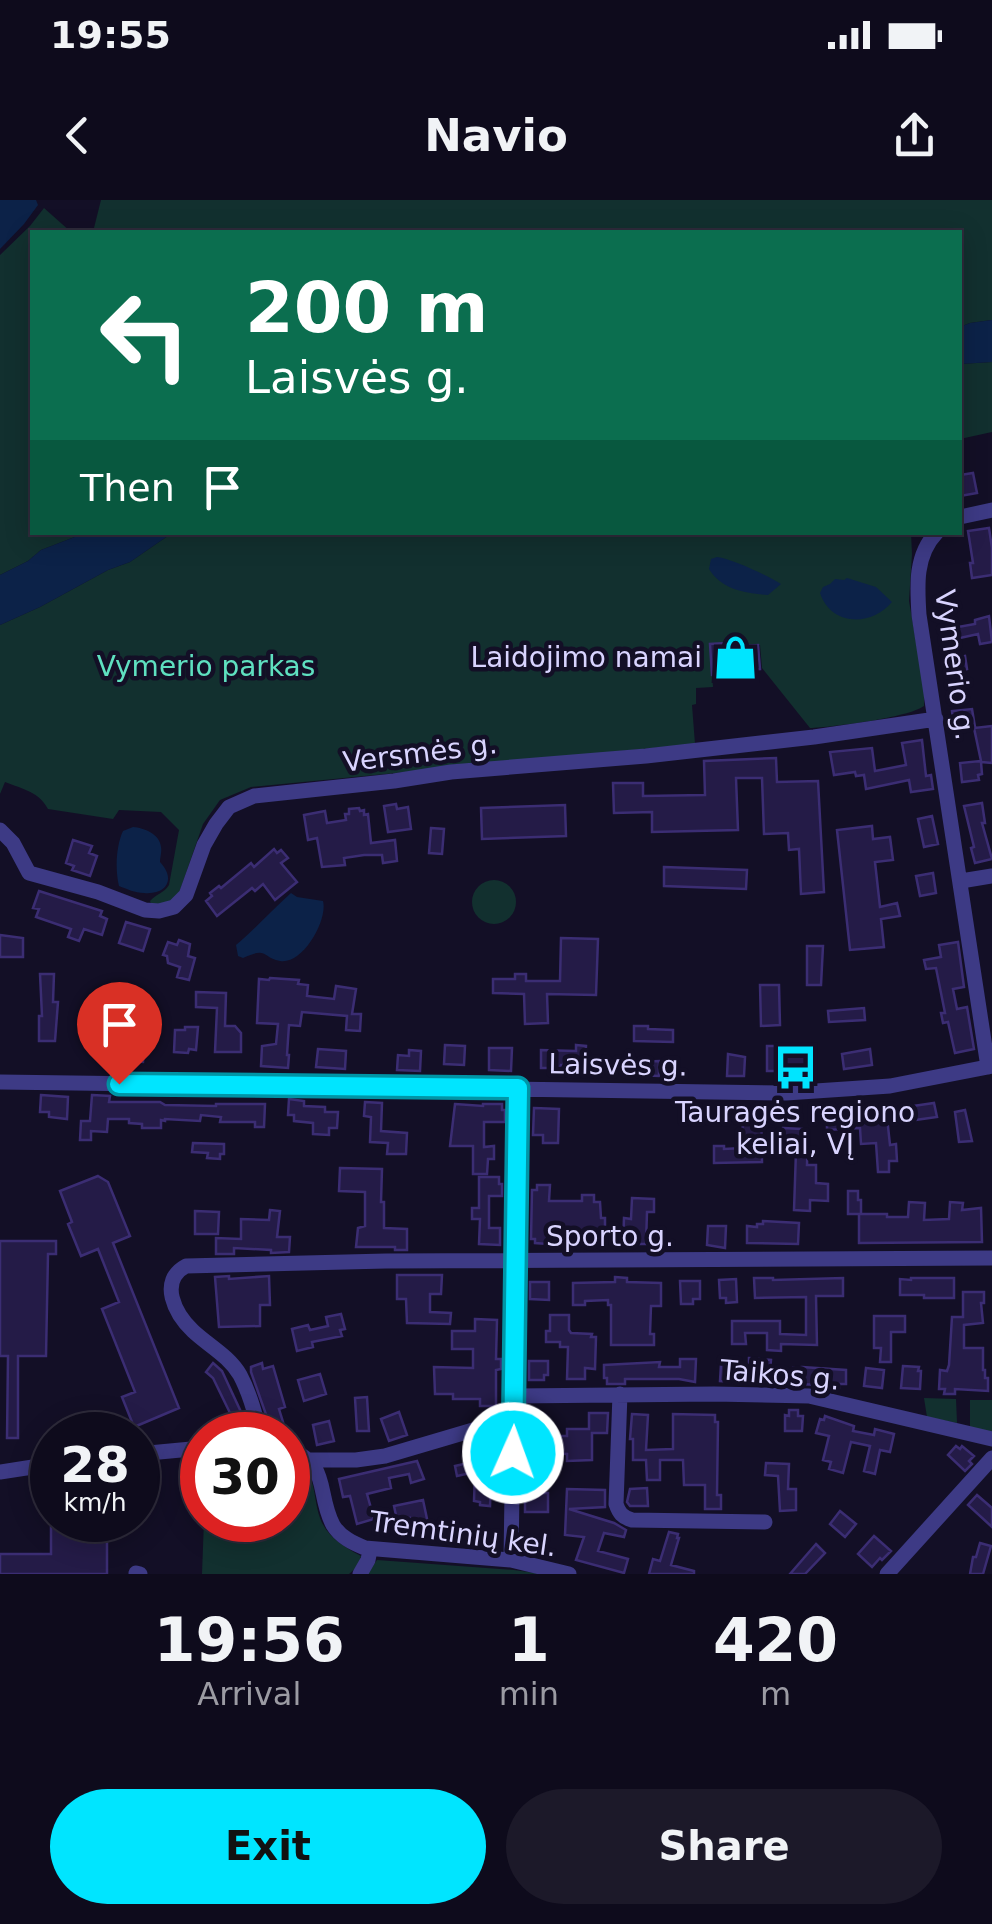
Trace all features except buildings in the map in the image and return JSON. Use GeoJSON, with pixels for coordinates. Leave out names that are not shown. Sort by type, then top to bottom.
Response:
{"type":"FeatureCollection","features":[{"type":"Feature","properties":{"kind":"street"},"geometry":{"type":"LineString","coordinates":[[962,517],[992,510]]}},
{"type":"Feature","properties":{"kind":"street","name":"Vymerio g."},"geometry":{"type":"LineString","coordinates":[[934,535],[919,566],[919,614],[990,1066]]}},
{"type":"Feature","properties":{"kind":"street","name":"Versmės g."},"geometry":{"type":"LineString","coordinates":[[0,830],[13,843],[28,873],[159,912],[174,907],[186,895],[204,845],[229,807],[254,796],[451,772],[646,756],[936,719]]}},
{"type":"Feature","properties":{"kind":"street"},"geometry":{"type":"LineString","coordinates":[[961,881],[992,876]]}},
{"type":"Feature","properties":{"kind":"street","name":"Laisvės g."},"geometry":{"type":"LineString","coordinates":[[0,1082],[820,1092],[890,1086],[990,1066]]}},
{"type":"Feature","properties":{"kind":"street"},"geometry":{"type":"LineString","coordinates":[[511,1560],[518,1088]]}},
{"type":"Feature","properties":{"kind":"street","name":"Sporto g."},"geometry":{"type":"LineString","coordinates":[[252,1412],[240,1376],[230,1362],[191,1330],[180,1315],[169,1288],[173,1276],[186,1266],[992,1258]]}},
{"type":"Feature","properties":{"kind":"street"},"geometry":{"type":"LineString","coordinates":[[620,1394],[616,1504],[624,1518],[765,1522]]}},
{"type":"Feature","properties":{"kind":"street","name":"Taikos g."},"geometry":{"type":"LineString","coordinates":[[515,1396],[808,1396],[992,1439]]}},
{"type":"Feature","properties":{"kind":"street"},"geometry":{"type":"LineString","coordinates":[[310,1460],[385,1456],[514,1418]]}},
{"type":"Feature","properties":{"kind":"street"},"geometry":{"type":"LineString","coordinates":[[887,1574],[992,1458]]}},
{"type":"Feature","properties":{"kind":"street","name":"Tremtinių kel."},"geometry":{"type":"LineString","coordinates":[[310,1460],[333,1525],[351,1542],[370,1550],[511,1560],[569,1574]]}},
{"type":"Feature","properties":{"kind":"street"},"geometry":{"type":"LineString","coordinates":[[0,1472],[30,1467]]}},
{"type":"Feature","properties":{"kind":"street"},"geometry":{"type":"LineString","coordinates":[[360,1574],[370,1550]]}},
{"type":"Feature","properties":{"kind":"green space"},"geometry":{"type":"Polygon","coordinates":[[[101,200],[992,200],[992,320],[962,326],[962,230],[94,230],[101,200]]]}},
{"type":"Feature","properties":{"kind":"green space"},"geometry":{"type":"Polygon","coordinates":[[[44,208],[69,230],[30,230],[30,535],[80,535],[41,550],[0,575],[0,255],[44,208]]]}},
{"type":"Feature","properties":{"kind":"green space"},"geometry":{"type":"Polygon","coordinates":[[[992,362],[992,432],[962,439],[962,364],[992,362]]]}},
{"type":"Feature","properties":{"kind":"green space","name":"Vymerio parkas"},"geometry":{"type":"Polygon","coordinates":[[[169,535],[911,535],[909,601],[924,706],[887,718],[810,728],[762,668],[760,645],[710,644],[713,687],[696,688],[696,704],[692,705],[695,744],[251,787],[220,800],[203,824],[178,896],[169,903],[152,906],[150,901],[169,885],[179,830],[161,812],[119,810],[113,819],[48,809],[35,795],[5,782],[0,794],[0,625],[130,562],[169,535]]]}},
{"type":"Feature","properties":{"kind":"green space"},"geometry":{"type":"Polygon","coordinates":[[[494,880],[509,887],[516,902],[509,917],[494,924],[479,917],[472,902],[479,887],[494,880]]]}},
{"type":"Feature","properties":{"kind":"green space"},"geometry":{"type":"Polygon","coordinates":[[[924,1398],[956,1399],[957,1423],[927,1417],[924,1398]]]}},
{"type":"Feature","properties":{"kind":"green space"},"geometry":{"type":"Polygon","coordinates":[[[970,1400],[992,1400],[992,1432],[970,1427],[970,1400]]]}},
{"type":"Feature","properties":{"kind":"green space"},"geometry":{"type":"Polygon","coordinates":[[[310,1478],[323,1525],[337,1541],[361,1556],[358,1566],[349,1574],[202,1574],[203,1542],[310,1542],[310,1478]]]}},
{"type":"Feature","properties":{"kind":"green space"},"geometry":{"type":"Polygon","coordinates":[[[377,1560],[514,1570],[542,1574],[367,1574],[377,1560]]]}},
{"type":"Feature","properties":{"kind":"water"},"geometry":{"type":"Polygon","coordinates":[[[0,200],[36,200],[38,205],[0,249],[0,200]]]}},
{"type":"Feature","properties":{"kind":"water"},"geometry":{"type":"Polygon","coordinates":[[[992,320],[992,362],[962,364],[962,326],[992,320]]]}},
{"type":"Feature","properties":{"kind":"water"},"geometry":{"type":"Polygon","coordinates":[[[80,535],[169,535],[130,562],[0,625],[0,575],[41,550],[80,535]]]}},
{"type":"Feature","properties":{"kind":"water"},"geometry":{"type":"Polygon","coordinates":[[[717,557],[781,584],[768,595],[735,589],[720,582],[709,569],[711,559],[717,557]]]}},
{"type":"Feature","properties":{"kind":"water"},"geometry":{"type":"Polygon","coordinates":[[[847,578],[876,587],[892,602],[863,619],[842,617],[825,604],[820,593],[835,579],[847,578]]]}},
{"type":"Feature","properties":{"kind":"water"},"geometry":{"type":"Polygon","coordinates":[[[133,827],[151,832],[160,842],[160,862],[168,880],[163,889],[141,893],[119,886],[119,844],[123,831],[133,827]]]}},
{"type":"Feature","properties":{"kind":"water"},"geometry":{"type":"Polygon","coordinates":[[[291,893],[323,901],[322,919],[305,949],[280,961],[261,953],[238,956],[236,945],[291,893]]]}},
{"type":"Feature","properties":{"kind":"place","name":"Laidojimo namai"},"geometry":{"type":"Point","coordinates":[735,657]}},
{"type":"Feature","properties":{"kind":"place","name":"Tauragės regiono keliai, VĮ"},"geometry":{"type":"Point","coordinates":[795,1067]}},
{"type":"Feature","properties":{"kind":"route"},"geometry":{"type":"LineString","coordinates":[[119,1084],[518,1088],[513,1453]]}}]}
